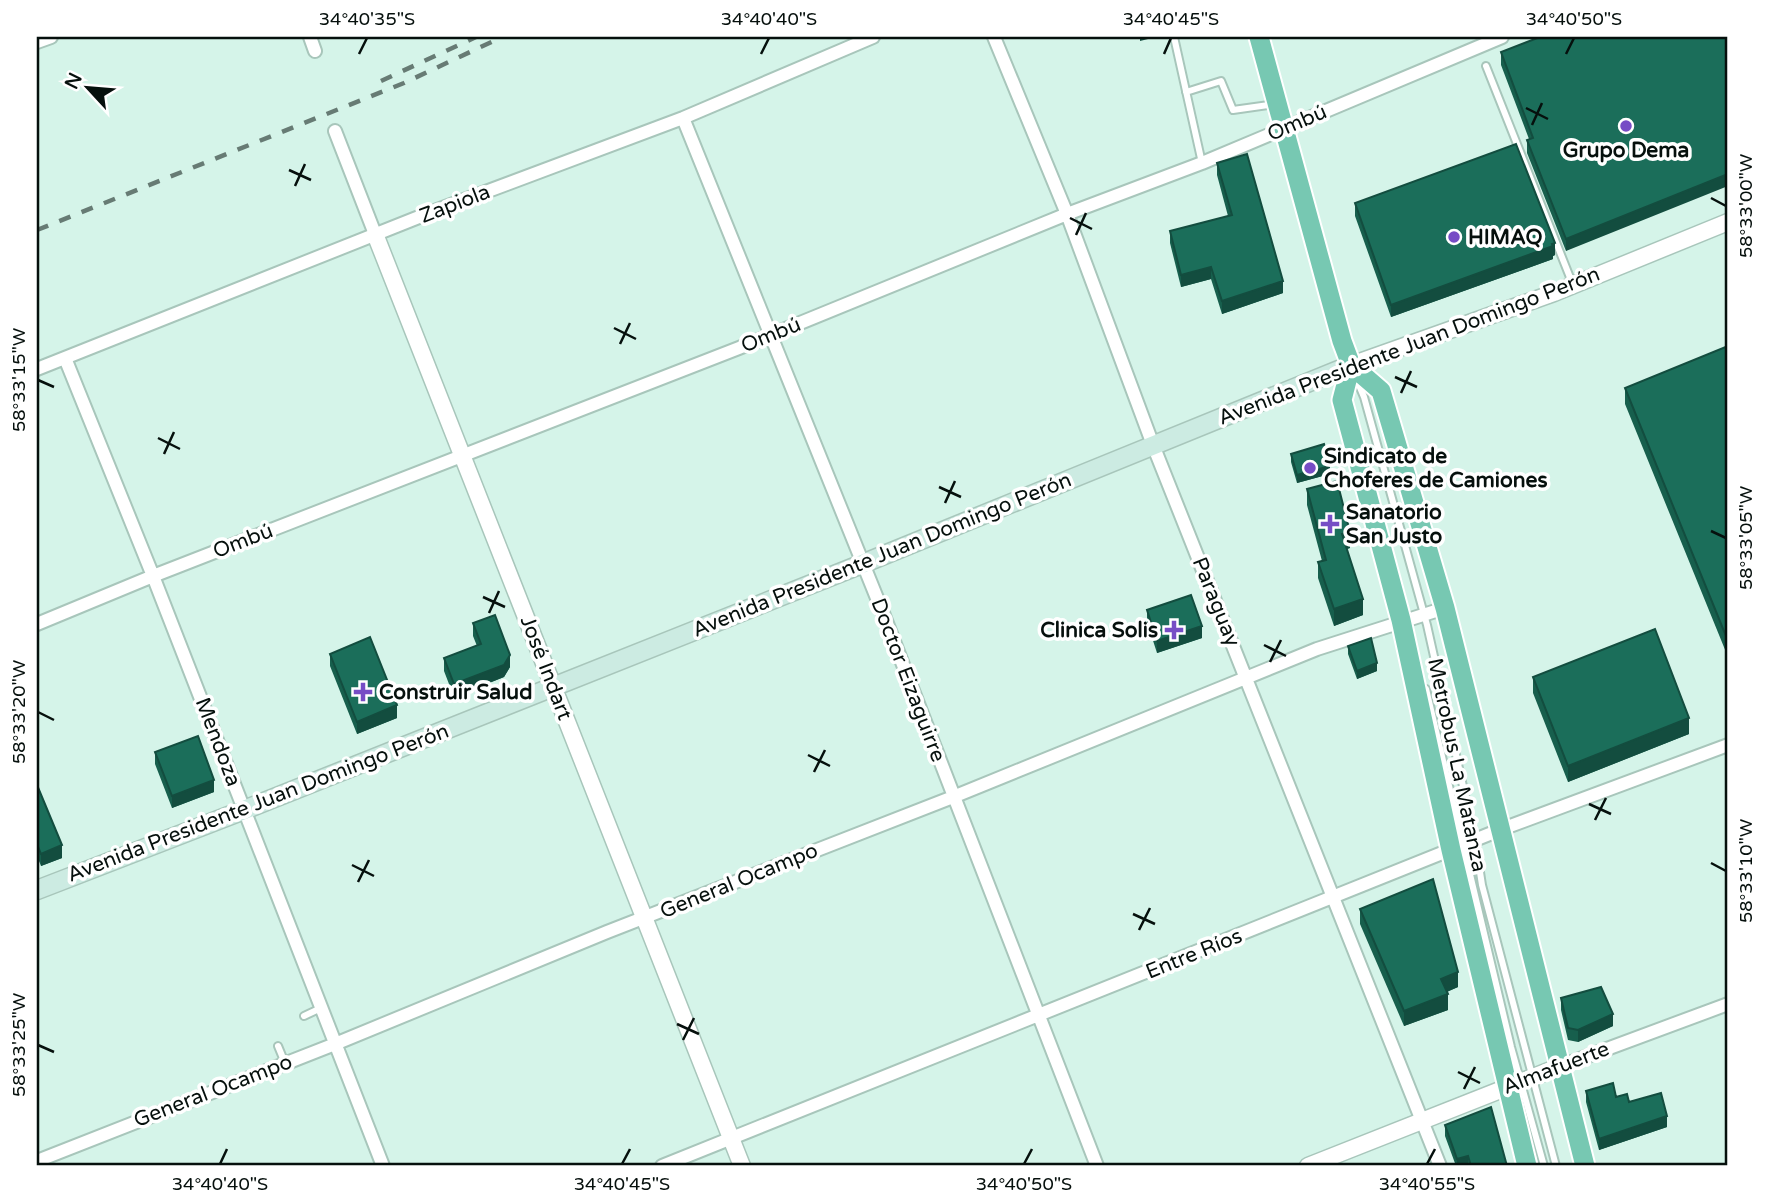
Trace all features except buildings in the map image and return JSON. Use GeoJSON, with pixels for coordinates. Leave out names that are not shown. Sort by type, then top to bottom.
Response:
{"type":"FeatureCollection","features":[{"type":"Feature","properties":{"kind":"highway"},"geometry":{"type":"LineString","coordinates":[[1259,37],[1351,365],[1342,400],[1463,845],[1520,1081],[1527,1166]]}},
{"type":"Feature","properties":{"kind":"highway"},"geometry":{"type":"LineString","coordinates":[[1351,365],[1381,391],[1445,608],[1585,1166]]}},
{"type":"Feature","properties":{"kind":"main road","name":"Avenida Presidente Juan Domingo Perón"},"geometry":{"type":"LineString","coordinates":[[37,890],[862,564],[1351,365]]}},
{"type":"Feature","properties":{"kind":"street"},"geometry":{"type":"LineString","coordinates":[[37,43],[51,37]]}},
{"type":"Feature","properties":{"kind":"street"},"geometry":{"type":"LineString","coordinates":[[310,37],[315,51]]}},
{"type":"Feature","properties":{"kind":"street","name":"Zapiola"},"geometry":{"type":"LineString","coordinates":[[37,369],[375,234],[683,118],[873,37]]}},
{"type":"Feature","properties":{"kind":"street","name":"Paraguay"},"geometry":{"type":"LineString","coordinates":[[994,37],[1067,214],[1153,445],[1440,1166]]}},
{"type":"Feature","properties":{"kind":"street","name":"Ombú"},"geometry":{"type":"LineString","coordinates":[[37,624],[463,454],[772,335],[1067,214],[1202,163],[1476,42],[1502,37]]}},
{"type":"Feature","properties":{"kind":"street","name":"Doctor Eizaguirre"},"geometry":{"type":"LineString","coordinates":[[683,118],[883,613],[1097,1166]]}},
{"type":"Feature","properties":{"kind":"street","name":"José Indart"},"geometry":{"type":"LineString","coordinates":[[335,131],[742,1166]]}},
{"type":"Feature","properties":{"kind":"street","name":"Avenida Presidente Juan Domingo Perón"},"geometry":{"type":"LineString","coordinates":[[1351,365],[1573,285],[1728,222]]}},
{"type":"Feature","properties":{"kind":"street","name":"Mendoza"},"geometry":{"type":"LineString","coordinates":[[65,358],[383,1166]]}},
{"type":"Feature","properties":{"kind":"street","name":"General Ocampo"},"geometry":{"type":"LineString","coordinates":[[39,1160],[953,797],[1317,649],[1445,608]]}},
{"type":"Feature","properties":{"kind":"street","name":"Entre Ríos"},"geometry":{"type":"LineString","coordinates":[[662,1166],[1463,845],[1728,745]]}},
{"type":"Feature","properties":{"kind":"street","name":"Almafuerte"},"geometry":{"type":"LineString","coordinates":[[1308,1166],[1520,1081],[1728,1004]]}},
{"type":"Feature","properties":{"kind":"lane"},"geometry":{"type":"LineString","coordinates":[[1174,37],[1202,163]]}},
{"type":"Feature","properties":{"kind":"lane"},"geometry":{"type":"LineString","coordinates":[[1486,66],[1573,285]]}},
{"type":"Feature","properties":{"kind":"lane"},"geometry":{"type":"LineString","coordinates":[[1185,92],[1222,81],[1233,110],[1277,104]]}},
{"type":"Feature","properties":{"kind":"lane","name":"Metrobus La Matanza"},"geometry":{"type":"LineString","coordinates":[[1351,365],[1364,397],[1424,614],[1463,845],[1479,870],[1502,964],[1520,1081],[1544,1166]]}},
{"type":"Feature","properties":{"kind":"lane"},"geometry":{"type":"LineString","coordinates":[[304,1016],[321,1008]]}},
{"type":"Feature","properties":{"kind":"lane"},"geometry":{"type":"LineString","coordinates":[[278,1046],[285,1063]]}},
{"type":"Feature","properties":{"kind":"lane","name":"Metrobus La Matanza"},"geometry":{"type":"LineString","coordinates":[[1520,1081],[1556,1166]]}},
{"type":"Feature","properties":{"kind":"railway"},"geometry":{"type":"LineString","coordinates":[[381,81],[476,37]]}},
{"type":"Feature","properties":{"kind":"railway"},"geometry":{"type":"LineString","coordinates":[[37,230],[404,83],[502,37]]}},
{"type":"Feature","properties":{"kind":"place","name":"Grupo Dema"},"geometry":{"type":"Point","coordinates":[1626,126]}},
{"type":"Feature","properties":{"kind":"place","name":"HIMAQ"},"geometry":{"type":"Point","coordinates":[1454,237]}},
{"type":"Feature","properties":{"kind":"place","name":"Sindicato de Choferes de Camiones"},"geometry":{"type":"Point","coordinates":[1310,468]}},
{"type":"Feature","properties":{"kind":"place","name":"Sanatorio San Justo"},"geometry":{"type":"Point","coordinates":[1330,524]}},
{"type":"Feature","properties":{"kind":"place","name":"Clinica Solis"},"geometry":{"type":"Point","coordinates":[1174,630]}},
{"type":"Feature","properties":{"kind":"place","name":"Construir Salud"},"geometry":{"type":"Point","coordinates":[363,692]}}]}
